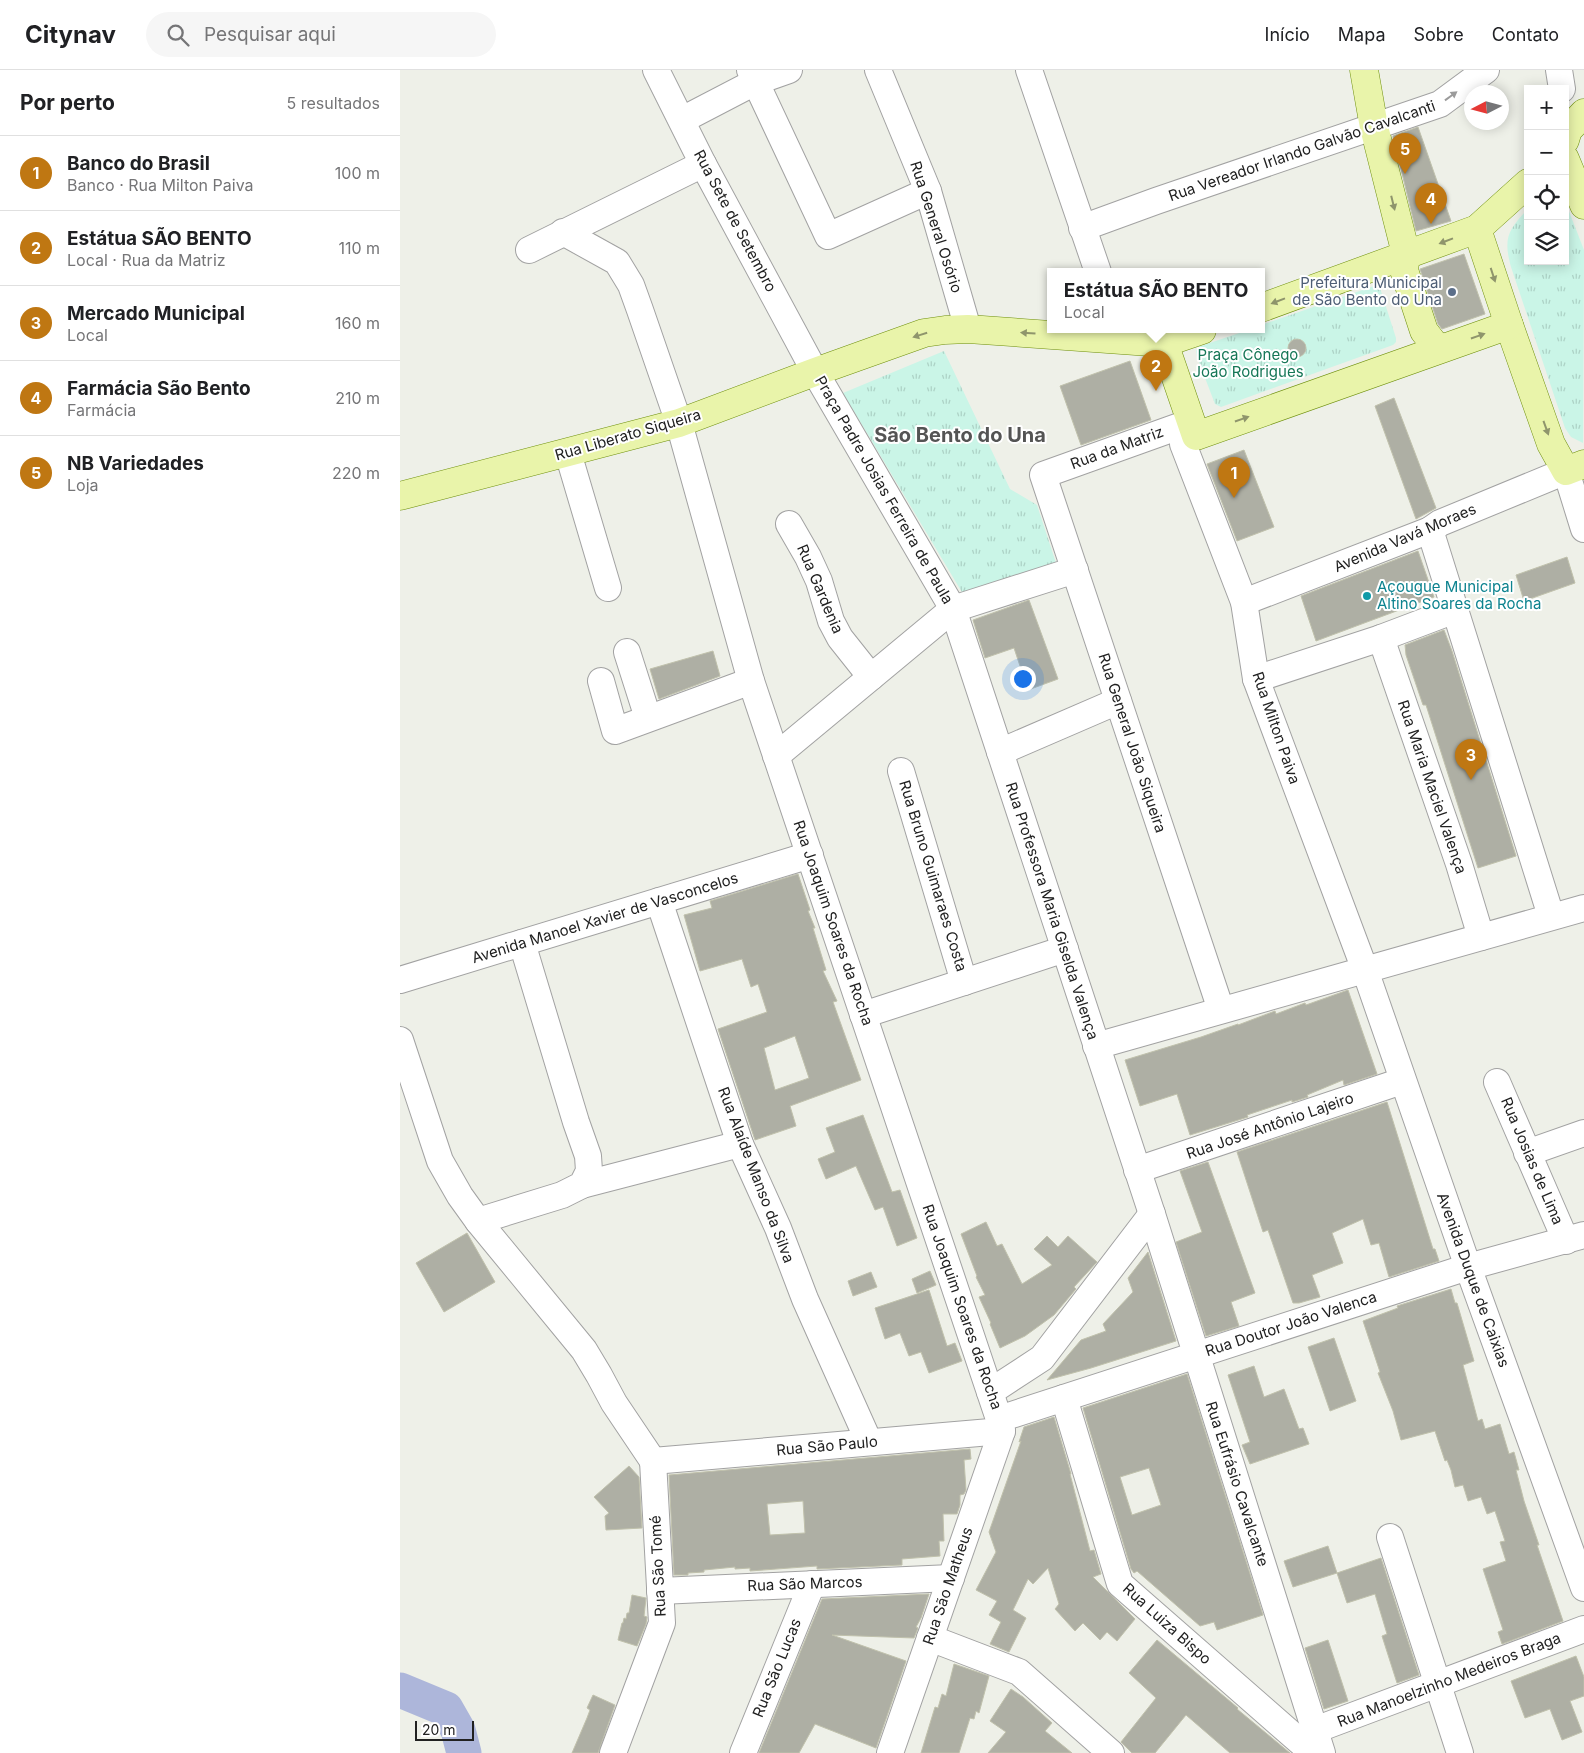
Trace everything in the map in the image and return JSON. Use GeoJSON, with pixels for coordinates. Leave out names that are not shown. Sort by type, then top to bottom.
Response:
{"type":"FeatureCollection","features":[{"type":"Feature","properties":{"kind":"main road"},"geometry":{"type":"LineString","coordinates":[[1364,70],[1374,127],[1406,254],[1404,270],[1424,331],[1434,344],[1442,348]]}},
{"type":"Feature","properties":{"kind":"main road"},"geometry":{"type":"LineString","coordinates":[[1569,169],[1584,205]]}},
{"type":"Feature","properties":{"kind":"main road"},"geometry":{"type":"LineString","coordinates":[[1265,306],[1477,228],[1524,187]]}},
{"type":"Feature","properties":{"kind":"main road"},"geometry":{"type":"LineString","coordinates":[[1477,228],[1551,444],[1575,468]]}},
{"type":"Feature","properties":{"kind":"main road"},"geometry":{"type":"LineString","coordinates":[[1376,264],[1383,267],[1392,276],[1413,335],[1414,352],[1408,360]]}},
{"type":"Feature","properties":{"kind":"main road"},"geometry":{"type":"LineString","coordinates":[[1193,333],[1164,343],[1193,429],[1408,360],[1509,325]]}},
{"type":"Feature","properties":{"kind":"main road","name":"Praça Padre Josias Ferreira de Paula"},"geometry":{"type":"LineString","coordinates":[[815,372],[924,333],[968,329],[1047,332]]}},
{"type":"Feature","properties":{"kind":"main road","name":"Praça Padre Josias Ferreira de Paula"},"geometry":{"type":"LineString","coordinates":[[1067,333],[1117,335],[1164,343]]}},
{"type":"Feature","properties":{"kind":"main road","name":"Rua Liberato Siqueira"},"geometry":{"type":"LineString","coordinates":[[400,496],[437,488],[679,423],[815,372]]}},
{"type":"Feature","properties":{"kind":"street","name":"Rua Sete de Setembro"},"geometry":{"type":"LineString","coordinates":[[656,70],[703,164],[815,372]]}},
{"type":"Feature","properties":{"kind":"street"},"geometry":{"type":"LineString","coordinates":[[682,120],[752,76],[789,70]]}},
{"type":"Feature","properties":{"kind":"street","name":"Rua General Osório"},"geometry":{"type":"LineString","coordinates":[[878,70],[928,191],[968,329]]}},
{"type":"Feature","properties":{"kind":"street"},"geometry":{"type":"LineString","coordinates":[[1029,70],[1097,268]]}},
{"type":"Feature","properties":{"kind":"street"},"geometry":{"type":"LineString","coordinates":[[1559,70],[1561,85]]}},
{"type":"Feature","properties":{"kind":"street","name":"Rua Vereador Irlando Galvão Cavalcanti"},"geometry":{"type":"LineString","coordinates":[[1082,228],[1440,104],[1484,71]]}},
{"type":"Feature","properties":{"kind":"street"},"geometry":{"type":"LineString","coordinates":[[752,76],[828,236],[928,191]]}},
{"type":"Feature","properties":{"kind":"street"},"geometry":{"type":"LineString","coordinates":[[529,250],[703,164]]}},
{"type":"Feature","properties":{"kind":"street","name":"Rua Joaquim Soares da Rocha"},"geometry":{"type":"LineString","coordinates":[[563,232],[617,262],[631,285],[679,423],[751,681],[1000,1425]]}},
{"type":"Feature","properties":{"kind":"street","name":"Praça Padre Josias Ferreira de Paula"},"geometry":{"type":"LineString","coordinates":[[815,372],[953,609],[1075,570]]}},
{"type":"Feature","properties":{"kind":"street","name":"Rua da Matriz"},"geometry":{"type":"LineString","coordinates":[[1043,475],[1193,429]]}},
{"type":"Feature","properties":{"kind":"street","name":"Rua Milton Paiva"},"geometry":{"type":"LineString","coordinates":[[1193,429],[1183,444],[1244,602],[1256,679],[1364,970]]}},
{"type":"Feature","properties":{"kind":"street"},"geometry":{"type":"LineString","coordinates":[[568,453],[608,588]]}},
{"type":"Feature","properties":{"kind":"street"},"geometry":{"type":"LineString","coordinates":[[1575,468],[1584,529]]}},
{"type":"Feature","properties":{"kind":"street","name":"Avenida Vavá Moraes"},"geometry":{"type":"LineString","coordinates":[[1244,602],[1430,530],[1440,523],[1575,468]]}},
{"type":"Feature","properties":{"kind":"street","name":"Rua General João Siqueira"},"geometry":{"type":"LineString","coordinates":[[1043,475],[1221,1010]]}},
{"type":"Feature","properties":{"kind":"street","name":"Rua Gardenia"},"geometry":{"type":"LineString","coordinates":[[789,524],[819,581],[831,621],[840,638],[871,677]]}},
{"type":"Feature","properties":{"kind":"street"},"geometry":{"type":"LineString","coordinates":[[1430,530],[1551,916]]}},
{"type":"Feature","properties":{"kind":"street"},"geometry":{"type":"LineString","coordinates":[[776,756],[953,609]]}},
{"type":"Feature","properties":{"kind":"street","name":"Rua Professora Maria Giselda Valença"},"geometry":{"type":"LineString","coordinates":[[953,609],[1152,1214]]}},
{"type":"Feature","properties":{"kind":"street"},"geometry":{"type":"LineString","coordinates":[[1256,679],[1381,638],[1455,610]]}},
{"type":"Feature","properties":{"kind":"street","name":"Rua Maria Maciel Valença"},"geometry":{"type":"LineString","coordinates":[[1381,638],[1459,864],[1481,936]]}},
{"type":"Feature","properties":{"kind":"street"},"geometry":{"type":"LineString","coordinates":[[627,652],[648,718]]}},
{"type":"Feature","properties":{"kind":"street"},"geometry":{"type":"LineString","coordinates":[[601,681],[616,731],[751,681]]}},
{"type":"Feature","properties":{"kind":"street"},"geometry":{"type":"LineString","coordinates":[[1000,752],[1118,701]]}},
{"type":"Feature","properties":{"kind":"street","name":"Rua Bruno Guimaraes Costa"},"geometry":{"type":"LineString","coordinates":[[902,771],[964,982]]}},
{"type":"Feature","properties":{"kind":"street","name":"Avenida Manoel Xavier de Vasconcelos"},"geometry":{"type":"LineString","coordinates":[[400,980],[810,855]]}},
{"type":"Feature","properties":{"kind":"street","name":"Rua Alaíde Manso da Silva"},"geometry":{"type":"LineString","coordinates":[[659,901],[740,1144],[778,1228],[805,1299],[869,1442]]}},
{"type":"Feature","properties":{"kind":"street"},"geometry":{"type":"LineString","coordinates":[[1096,1046],[1584,908]]}},
{"type":"Feature","properties":{"kind":"street"},"geometry":{"type":"LineString","coordinates":[[522,943],[588,1156],[589,1171],[582,1185]]}},
{"type":"Feature","properties":{"kind":"street"},"geometry":{"type":"LineString","coordinates":[[863,1015],[1065,949]]}},
{"type":"Feature","properties":{"kind":"street","name":"Avenida Duque de Caixias"},"geometry":{"type":"LineString","coordinates":[[1364,970],[1468,1267],[1584,1588]]}},
{"type":"Feature","properties":{"kind":"street"},"geometry":{"type":"LineString","coordinates":[[400,1040],[440,1161],[460,1196],[478,1221],[584,1350],[614,1403],[653,1460]]}},
{"type":"Feature","properties":{"kind":"street","name":"Rua José Antônio Lajeiro"},"geometry":{"type":"LineString","coordinates":[[1137,1170],[1402,1081]]}},
{"type":"Feature","properties":{"kind":"street","name":"Rua Josias de Lima"},"geometry":{"type":"LineString","coordinates":[[1497,1082],[1527,1153],[1575,1238]]}},
{"type":"Feature","properties":{"kind":"street"},"geometry":{"type":"LineString","coordinates":[[1527,1153],[1584,1133]]}},
{"type":"Feature","properties":{"kind":"street"},"geometry":{"type":"LineString","coordinates":[[478,1221],[562,1195],[582,1185],[740,1144]]}},
{"type":"Feature","properties":{"kind":"street"},"geometry":{"type":"LineString","coordinates":[[990,1392],[1042,1358],[1152,1214]]}},
{"type":"Feature","properties":{"kind":"street","name":"Rua Eufrásio Cavalcante"},"geometry":{"type":"LineString","coordinates":[[1152,1214],[1316,1745]]}},
{"type":"Feature","properties":{"kind":"street","name":"Rua Doutor João Valenca"},"geometry":{"type":"LineString","coordinates":[[1000,1425],[1064,1398],[1196,1355],[1468,1267],[1575,1238]]}},
{"type":"Feature","properties":{"kind":"street","name":"Rua Luiza Bispo"},"geometry":{"type":"LineString","coordinates":[[1064,1398],[1120,1584],[1316,1745]]}},
{"type":"Feature","properties":{"kind":"street","name":"Rua São Paulo"},"geometry":{"type":"LineString","coordinates":[[653,1460],[869,1442],[1000,1425]]}},
{"type":"Feature","properties":{"kind":"street","name":"Rua São Matheus"},"geometry":{"type":"LineString","coordinates":[[890,1753],[951,1578],[1000,1425]]}},
{"type":"Feature","properties":{"kind":"street","name":"Rua São Tomé"},"geometry":{"type":"LineString","coordinates":[[613,1753],[662,1623],[653,1460]]}},
{"type":"Feature","properties":{"kind":"street"},"geometry":{"type":"LineString","coordinates":[[1390,1537],[1460,1753]]}},
{"type":"Feature","properties":{"kind":"street","name":"Rua São Marcos"},"geometry":{"type":"LineString","coordinates":[[660,1590],[951,1578]]}},
{"type":"Feature","properties":{"kind":"street","name":"Rua São Lucas"},"geometry":{"type":"LineString","coordinates":[[743,1753],[812,1584]]}},
{"type":"Feature","properties":{"kind":"street","name":"Rua Manoelzinho Medeiros Braga"},"geometry":{"type":"LineString","coordinates":[[1316,1745],[1438,1684],[1584,1629]]}},
{"type":"Feature","properties":{"kind":"street"},"geometry":{"type":"LineString","coordinates":[[930,1638],[1019,1672],[1111,1753]]}},
{"type":"Feature","properties":{"kind":"green space"},"geometry":{"type":"Polygon","coordinates":[[[1569,211],[1584,250],[1583,443],[1571,437],[1565,428],[1511,267],[1507,249],[1509,235],[1524,214],[1524,265],[1569,265],[1569,211]]]}},
{"type":"Feature","properties":{"kind":"green space","name":"Praça Cônego João Rodrigues"},"geometry":{"type":"Polygon","coordinates":[[[1374,286],[1380,288],[1396,342],[1393,345],[1221,407],[1215,404],[1197,357],[1196,351],[1198,347],[1239,333],[1265,333],[1265,324],[1374,286]]]}},
{"type":"Feature","properties":{"kind":"green space"},"geometry":{"type":"Polygon","coordinates":[[[944,351],[1010,489],[1037,505],[1056,563],[963,594],[843,393],[944,351]]]}},
{"type":"Feature","properties":{"kind":"building"},"geometry":{"type":"Polygon","coordinates":[[[1418,127],[1451,221],[1416,231],[1393,136],[1418,127]]]}},
{"type":"Feature","properties":{"kind":"building","name":"Prefeitura Municipal de São Bento do Una"},"geometry":{"type":"Polygon","coordinates":[[[1464,254],[1485,314],[1442,329],[1438,324],[1420,269],[1464,254]]]}},
{"type":"Feature","properties":{"kind":"building"},"geometry":{"type":"Polygon","coordinates":[[[1293,339],[1301,339],[1306,344],[1304,355],[1293,357],[1288,352],[1288,344],[1293,339]]]}},
{"type":"Feature","properties":{"kind":"building"},"geometry":{"type":"Polygon","coordinates":[[[1130,361],[1151,420],[1081,445],[1060,386],[1130,361]]]}},
{"type":"Feature","properties":{"kind":"building"},"geometry":{"type":"Polygon","coordinates":[[[1394,398],[1436,508],[1416,519],[1375,406],[1394,398]]]}},
{"type":"Feature","properties":{"kind":"building"},"geometry":{"type":"Polygon","coordinates":[[[1244,450],[1274,527],[1237,541],[1207,464],[1244,450]]]}},
{"type":"Feature","properties":{"kind":"building","name":"Açougue Municipal Altino Soares da Rocha"},"geometry":{"type":"Polygon","coordinates":[[[1418,551],[1434,597],[1316,641],[1301,596],[1418,551]]]}},
{"type":"Feature","properties":{"kind":"building"},"geometry":{"type":"Polygon","coordinates":[[[1567,557],[1575,583],[1524,601],[1516,575],[1567,557]]]}},
{"type":"Feature","properties":{"kind":"building"},"geometry":{"type":"Polygon","coordinates":[[[1029,600],[1058,679],[1028,690],[1014,648],[985,658],[973,620],[1029,600]]]}},
{"type":"Feature","properties":{"kind":"building"},"geometry":{"type":"Polygon","coordinates":[[[1444,630],[1516,856],[1478,868],[1426,705],[1423,705],[1406,655],[1405,645],[1444,630]]]}},
{"type":"Feature","properties":{"kind":"building"},"geometry":{"type":"Polygon","coordinates":[[[713,651],[720,676],[659,699],[650,669],[713,651]]]}},
{"type":"Feature","properties":{"kind":"building"},"geometry":{"type":"Polygon","coordinates":[[[798,874],[826,970],[823,971],[837,1001],[833,1002],[861,1080],[790,1106],[796,1126],[755,1140],[718,1029],[767,1012],[758,984],[751,987],[742,959],[700,971],[684,915],[712,908],[710,901],[798,874]],[[795,1036],[764,1048],[775,1090],[809,1078],[795,1036]]]}},
{"type":"Feature","properties":{"kind":"building"},"geometry":{"type":"Polygon","coordinates":[[[1348,990],[1377,1074],[1344,1085],[1343,1080],[1307,1095],[1308,1097],[1292,1102],[1292,1100],[1247,1115],[1248,1117],[1190,1135],[1177,1094],[1140,1106],[1125,1060],[1238,1025],[1275,1011],[1276,1014],[1348,990]]]}},
{"type":"Feature","properties":{"kind":"building"},"geometry":{"type":"Polygon","coordinates":[[[1387,1102],[1433,1249],[1435,1249],[1439,1261],[1389,1277],[1379,1243],[1371,1245],[1363,1219],[1332,1233],[1343,1263],[1312,1275],[1320,1297],[1293,1303],[1268,1230],[1263,1232],[1237,1152],[1387,1102]]]}},
{"type":"Feature","properties":{"kind":"building"},"geometry":{"type":"Polygon","coordinates":[[[863,1115],[892,1192],[900,1190],[917,1238],[897,1246],[883,1207],[875,1210],[856,1166],[826,1179],[818,1159],[835,1152],[826,1128],[863,1115]]]}},
{"type":"Feature","properties":{"kind":"building"},"geometry":{"type":"Polygon","coordinates":[[[1208,1162],[1255,1293],[1231,1302],[1239,1326],[1206,1336],[1176,1242],[1202,1232],[1180,1171],[1208,1162]]]}},
{"type":"Feature","properties":{"kind":"building"},"geometry":{"type":"Polygon","coordinates":[[[986,1222],[997,1246],[1002,1244],[1022,1284],[1052,1265],[1034,1249],[1047,1236],[1058,1247],[1068,1236],[1097,1262],[1074,1287],[1076,1289],[1054,1315],[1025,1336],[1000,1348],[979,1297],[985,1295],[976,1277],[961,1234],[986,1222]]]}},
{"type":"Feature","properties":{"kind":"building"},"geometry":{"type":"Polygon","coordinates":[[[467,1233],[495,1282],[444,1312],[416,1263],[467,1233]]]}},
{"type":"Feature","properties":{"kind":"building"},"geometry":{"type":"Polygon","coordinates":[[[1148,1252],[1176,1341],[1047,1380],[1081,1340],[1106,1331],[1103,1324],[1133,1292],[1128,1278],[1148,1252]]]}},
{"type":"Feature","properties":{"kind":"building"},"geometry":{"type":"Polygon","coordinates":[[[930,1271],[936,1285],[917,1293],[912,1279],[930,1271]]]}},
{"type":"Feature","properties":{"kind":"building"},"geometry":{"type":"Polygon","coordinates":[[[871,1272],[877,1287],[853,1296],[848,1281],[871,1272]]]}},
{"type":"Feature","properties":{"kind":"building"},"geometry":{"type":"Polygon","coordinates":[[[1451,1289],[1474,1361],[1463,1365],[1478,1421],[1482,1419],[1485,1429],[1500,1424],[1509,1454],[1514,1452],[1519,1470],[1516,1470],[1524,1501],[1563,1621],[1502,1644],[1498,1632],[1503,1630],[1483,1569],[1506,1561],[1500,1542],[1505,1541],[1495,1511],[1487,1514],[1481,1497],[1468,1501],[1463,1485],[1455,1487],[1451,1470],[1447,1460],[1445,1461],[1435,1431],[1401,1440],[1393,1411],[1378,1373],[1380,1372],[1363,1321],[1398,1308],[1397,1306],[1451,1289]]]}},
{"type":"Feature","properties":{"kind":"building"},"geometry":{"type":"Polygon","coordinates":[[[929,1290],[947,1346],[955,1343],[962,1361],[929,1373],[921,1352],[909,1356],[900,1333],[885,1339],[875,1308],[929,1290]]]}},
{"type":"Feature","properties":{"kind":"building"},"geometry":{"type":"Polygon","coordinates":[[[1334,1338],[1356,1401],[1330,1411],[1308,1347],[1334,1338]]]}},
{"type":"Feature","properties":{"kind":"building"},"geometry":{"type":"Polygon","coordinates":[[[1254,1366],[1264,1397],[1284,1389],[1299,1429],[1303,1428],[1309,1444],[1250,1464],[1242,1445],[1250,1442],[1228,1375],[1254,1366]]]}},
{"type":"Feature","properties":{"kind":"building"},"geometry":{"type":"Polygon","coordinates":[[[1187,1374],[1263,1615],[1217,1630],[1214,1622],[1200,1626],[1137,1571],[1134,1573],[1131,1569],[1083,1408],[1187,1374]],[[1149,1468],[1120,1477],[1132,1515],[1161,1505],[1149,1468]]]}},
{"type":"Feature","properties":{"kind":"building"},"geometry":{"type":"Polygon","coordinates":[[[1054,1417],[1071,1474],[1090,1551],[1094,1550],[1101,1574],[1093,1577],[1135,1619],[1117,1641],[1107,1632],[1100,1640],[1083,1623],[1075,1631],[1055,1609],[1059,1604],[1048,1568],[1033,1584],[1028,1579],[1013,1610],[1026,1618],[1009,1652],[990,1644],[1001,1622],[989,1615],[997,1601],[976,1590],[996,1552],[989,1532],[1021,1441],[1019,1442],[1024,1427],[1054,1417]]]}},
{"type":"Feature","properties":{"kind":"building"},"geometry":{"type":"Polygon","coordinates":[[[970,1449],[971,1459],[964,1460],[966,1490],[964,1494],[960,1495],[960,1505],[957,1514],[943,1514],[944,1541],[939,1541],[940,1556],[902,1559],[902,1565],[817,1569],[817,1566],[750,1571],[750,1568],[735,1569],[735,1567],[704,1570],[704,1572],[688,1573],[688,1575],[674,1575],[669,1475],[970,1449]],[[803,1501],[767,1504],[770,1535],[805,1533],[803,1501]]]}},
{"type":"Feature","properties":{"kind":"building"},"geometry":{"type":"Polygon","coordinates":[[[629,1466],[639,1477],[642,1528],[606,1530],[605,1516],[609,1513],[594,1497],[629,1466]]]}},
{"type":"Feature","properties":{"kind":"building"},"geometry":{"type":"Polygon","coordinates":[[[1328,1546],[1337,1573],[1293,1587],[1284,1561],[1328,1546]]]}},
{"type":"Feature","properties":{"kind":"building"},"geometry":{"type":"Polygon","coordinates":[[[1381,1558],[1419,1675],[1397,1683],[1382,1636],[1387,1634],[1375,1594],[1347,1603],[1337,1573],[1381,1558]]]}},
{"type":"Feature","properties":{"kind":"building"},"geometry":{"type":"Polygon","coordinates":[[[929,1594],[916,1627],[918,1628],[914,1638],[832,1635],[906,1661],[876,1748],[815,1724],[799,1753],[759,1753],[822,1599],[929,1594]]]}},
{"type":"Feature","properties":{"kind":"building"},"geometry":{"type":"Polygon","coordinates":[[[632,1595],[646,1598],[644,1616],[647,1617],[646,1624],[637,1646],[618,1640],[624,1618],[626,1619],[627,1613],[629,1613],[632,1595]]]}},
{"type":"Feature","properties":{"kind":"building"},"geometry":{"type":"Polygon","coordinates":[[[1157,1640],[1290,1753],[1230,1753],[1186,1715],[1155,1753],[1132,1753],[1121,1742],[1156,1698],[1129,1673],[1157,1640]]]}},
{"type":"Feature","properties":{"kind":"building"},"geometry":{"type":"Polygon","coordinates":[[[1328,1640],[1348,1701],[1324,1709],[1305,1648],[1328,1640]]]}},
{"type":"Feature","properties":{"kind":"building"},"geometry":{"type":"Polygon","coordinates":[[[1576,1656],[1584,1677],[1584,1696],[1570,1701],[1582,1732],[1562,1740],[1550,1709],[1525,1718],[1511,1681],[1576,1656]]]}},
{"type":"Feature","properties":{"kind":"building"},"geometry":{"type":"Polygon","coordinates":[[[954,1664],[989,1676],[979,1713],[976,1711],[974,1719],[970,1718],[959,1753],[921,1753],[935,1707],[938,1708],[942,1694],[946,1696],[954,1664]]]}},
{"type":"Feature","properties":{"kind":"building"},"geometry":{"type":"Polygon","coordinates":[[[1011,1689],[1023,1697],[1052,1723],[1045,1731],[1072,1753],[988,1753],[1006,1732],[990,1721],[1011,1689]]]}},
{"type":"Feature","properties":{"kind":"building"},"geometry":{"type":"Polygon","coordinates":[[[593,1695],[615,1705],[598,1753],[572,1753],[590,1710],[587,1708],[593,1695]]]}},
{"type":"Feature","properties":{"kind":"waterway"},"geometry":{"type":"LineString","coordinates":[[400,1690],[446,1709],[458,1730],[464,1753]]}},
{"type":"Feature","properties":{"kind":"place","name":"NB Variedades"},"geometry":{"type":"Point","coordinates":[1405,174]}},
{"type":"Feature","properties":{"kind":"place","name":"Farmácia São Bento"},"geometry":{"type":"Point","coordinates":[1431,224]}},
{"type":"Feature","properties":{"kind":"place","name":"Prefeitura Municipal de São Bento do Una"},"geometry":{"type":"Point","coordinates":[1452,292]}},
{"type":"Feature","properties":{"kind":"place","name":"Estátua SÃO BENTO"},"geometry":{"type":"Point","coordinates":[1156,391]}},
{"type":"Feature","properties":{"kind":"place","name":"Banco do Brasil"},"geometry":{"type":"Point","coordinates":[1234,498]}},
{"type":"Feature","properties":{"kind":"place","name":"Açougue Municipal Altino Soares da Rocha"},"geometry":{"type":"Point","coordinates":[1367,596]}},
{"type":"Feature","properties":{"kind":"place","name":"Mercado Municipal"},"geometry":{"type":"Point","coordinates":[1471,780]}},
{"type":"Feature","properties":{"kind":"district","name":"São Bento do Una"},"geometry":{"type":"Point","coordinates":[960,435]}}]}
